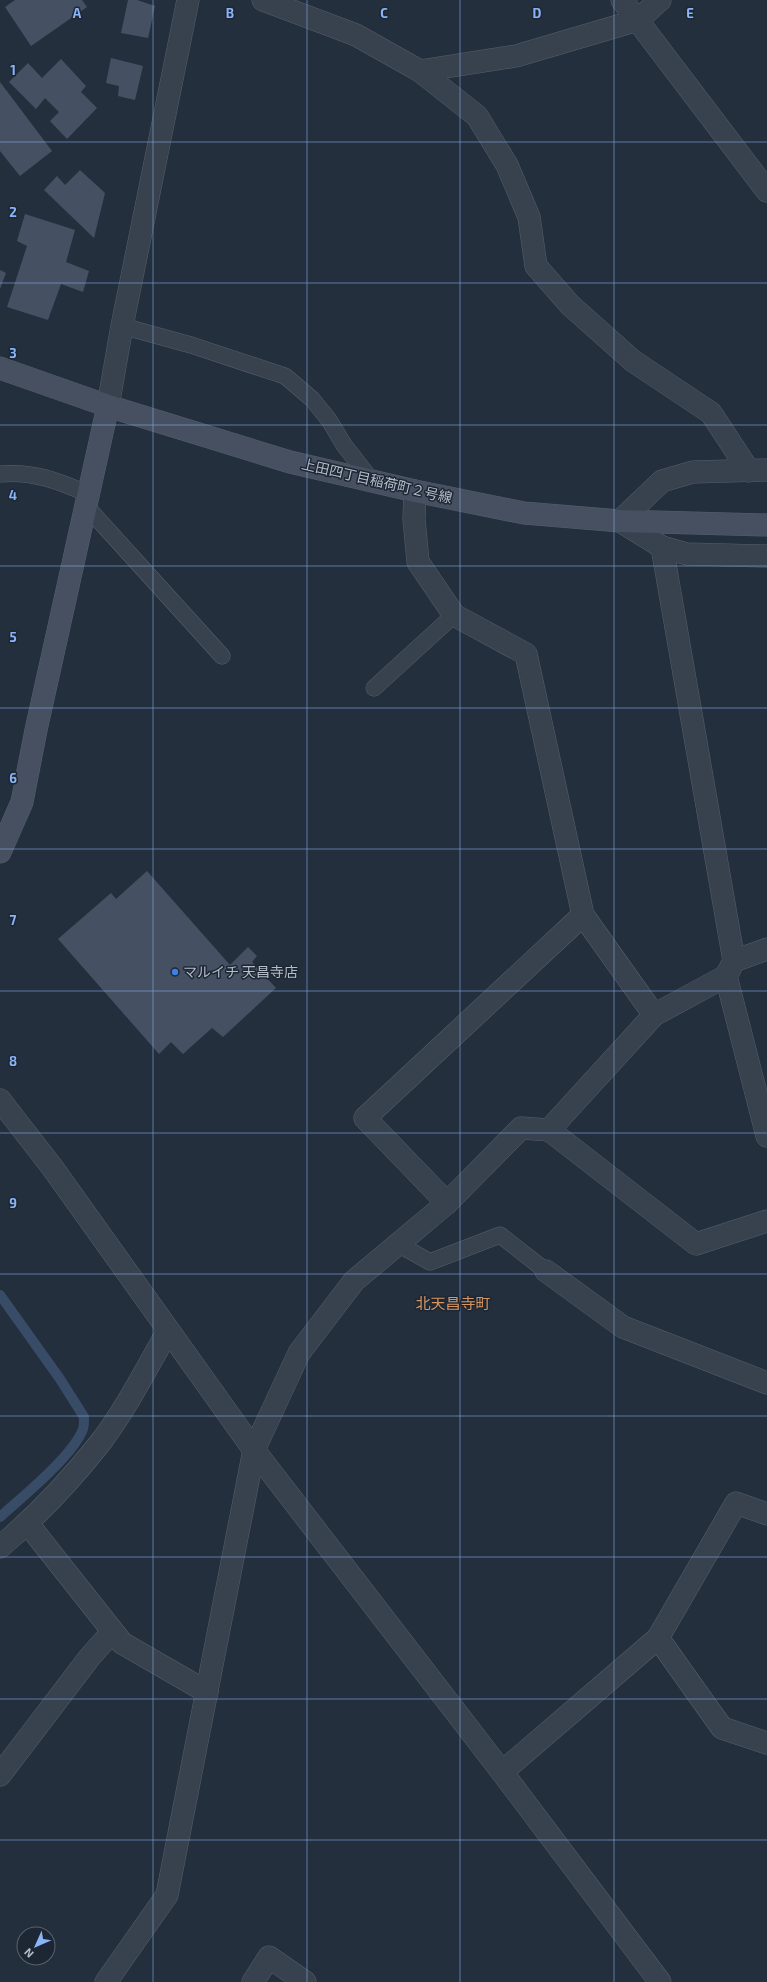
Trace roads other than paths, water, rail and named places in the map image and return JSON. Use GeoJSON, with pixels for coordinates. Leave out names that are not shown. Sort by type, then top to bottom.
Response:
{"type":"FeatureCollection","features":[{"type":"Feature","properties":{"kind":"street"},"geometry":{"type":"LineString","coordinates":[[0,852],[22,802],[36,730],[108,406],[122,326],[188,0]]}},
{"type":"Feature","properties":{"kind":"street"},"geometry":{"type":"LineString","coordinates":[[264,0],[356,35],[420,71],[477,116],[507,165],[529,217],[536,266],[570,305],[633,361],[711,413],[758,471]]}},
{"type":"Feature","properties":{"kind":"street"},"geometry":{"type":"LineString","coordinates":[[622,0],[767,191]]}},
{"type":"Feature","properties":{"kind":"street"},"geometry":{"type":"LineString","coordinates":[[420,71],[516,56],[638,20],[660,0]]}},
{"type":"Feature","properties":{"kind":"street","name":"上田四丁目稲荷町２号線"},"geometry":{"type":"LineString","coordinates":[[0,368],[108,406],[290,462],[415,491],[524,513],[620,521],[767,525]]}},
{"type":"Feature","properties":{"kind":"street"},"geometry":{"type":"LineString","coordinates":[[758,471],[693,472],[662,481],[620,521],[662,547],[687,554],[767,556]]}},
{"type":"Feature","properties":{"kind":"street"},"geometry":{"type":"LineString","coordinates":[[415,491],[414,519],[418,562],[454,615],[526,654],[583,915],[654,1015]]}},
{"type":"Feature","properties":{"kind":"street"},"geometry":{"type":"LineString","coordinates":[[662,547],[730,968],[767,1136]]}},
{"type":"Feature","properties":{"kind":"street"},"geometry":{"type":"LineString","coordinates":[[447,1203],[364,1118],[583,915]]}},
{"type":"Feature","properties":{"kind":"street"},"geometry":{"type":"LineString","coordinates":[[549,1130],[654,1015],[730,968],[767,949]]}},
{"type":"Feature","properties":{"kind":"street"},"geometry":{"type":"LineString","coordinates":[[0,1100],[52,1167],[254,1450],[502,1772],[660,1982]]}},
{"type":"Feature","properties":{"kind":"street"},"geometry":{"type":"LineString","coordinates":[[106,1982],[167,1895],[254,1450],[299,1353],[354,1281],[447,1203],[521,1128],[549,1130],[696,1244],[767,1222]]}},
{"type":"Feature","properties":{"kind":"street"},"geometry":{"type":"LineString","coordinates":[[546,1271],[624,1327],[767,1383]]}},
{"type":"Feature","properties":{"kind":"street"},"geometry":{"type":"LineString","coordinates":[[0,1547],[28,1524],[100,1443],[129,1399],[168,1331]]}},
{"type":"Feature","properties":{"kind":"street"},"geometry":{"type":"LineString","coordinates":[[502,1772],[658,1638],[736,1503],[767,1514]]}},
{"type":"Feature","properties":{"kind":"street"},"geometry":{"type":"LineString","coordinates":[[28,1524],[122,1644],[207,1692]]}},
{"type":"Feature","properties":{"kind":"street"},"geometry":{"type":"LineString","coordinates":[[0,1775],[89,1658],[112,1632]]}},
{"type":"Feature","properties":{"kind":"street"},"geometry":{"type":"LineString","coordinates":[[658,1638],[722,1728],[767,1742]]}},
{"type":"Feature","properties":{"kind":"street"},"geometry":{"type":"LineString","coordinates":[[253,1982],[268,1957],[305,1982]]}},
{"type":"Feature","properties":{"kind":"lane"},"geometry":{"type":"LineString","coordinates":[[122,326],[191,345],[285,376],[316,404],[372,481]]}},
{"type":"Feature","properties":{"kind":"lane"},"geometry":{"type":"LineString","coordinates":[[0,474],[13,473],[57,480],[87,500],[222,656]]}},
{"type":"Feature","properties":{"kind":"lane"},"geometry":{"type":"LineString","coordinates":[[374,688],[454,615]]}},
{"type":"Feature","properties":{"kind":"lane"},"geometry":{"type":"LineString","coordinates":[[398,1244],[430,1262],[500,1235],[546,1271]]}},
{"type":"Feature","properties":{"kind":"waterway"},"geometry":{"type":"LineString","coordinates":[[0,1295],[60,1379],[84,1417],[83,1429],[69,1451],[46,1476],[0,1517]]}},
{"type":"Feature","properties":{"kind":"place","name":"マルイチ 天昌寺店"},"geometry":{"type":"Point","coordinates":[175,972]}},
{"type":"Feature","properties":{"kind":"district","name":"北天昌寺町"},"geometry":{"type":"Point","coordinates":[453,1304]}}]}
